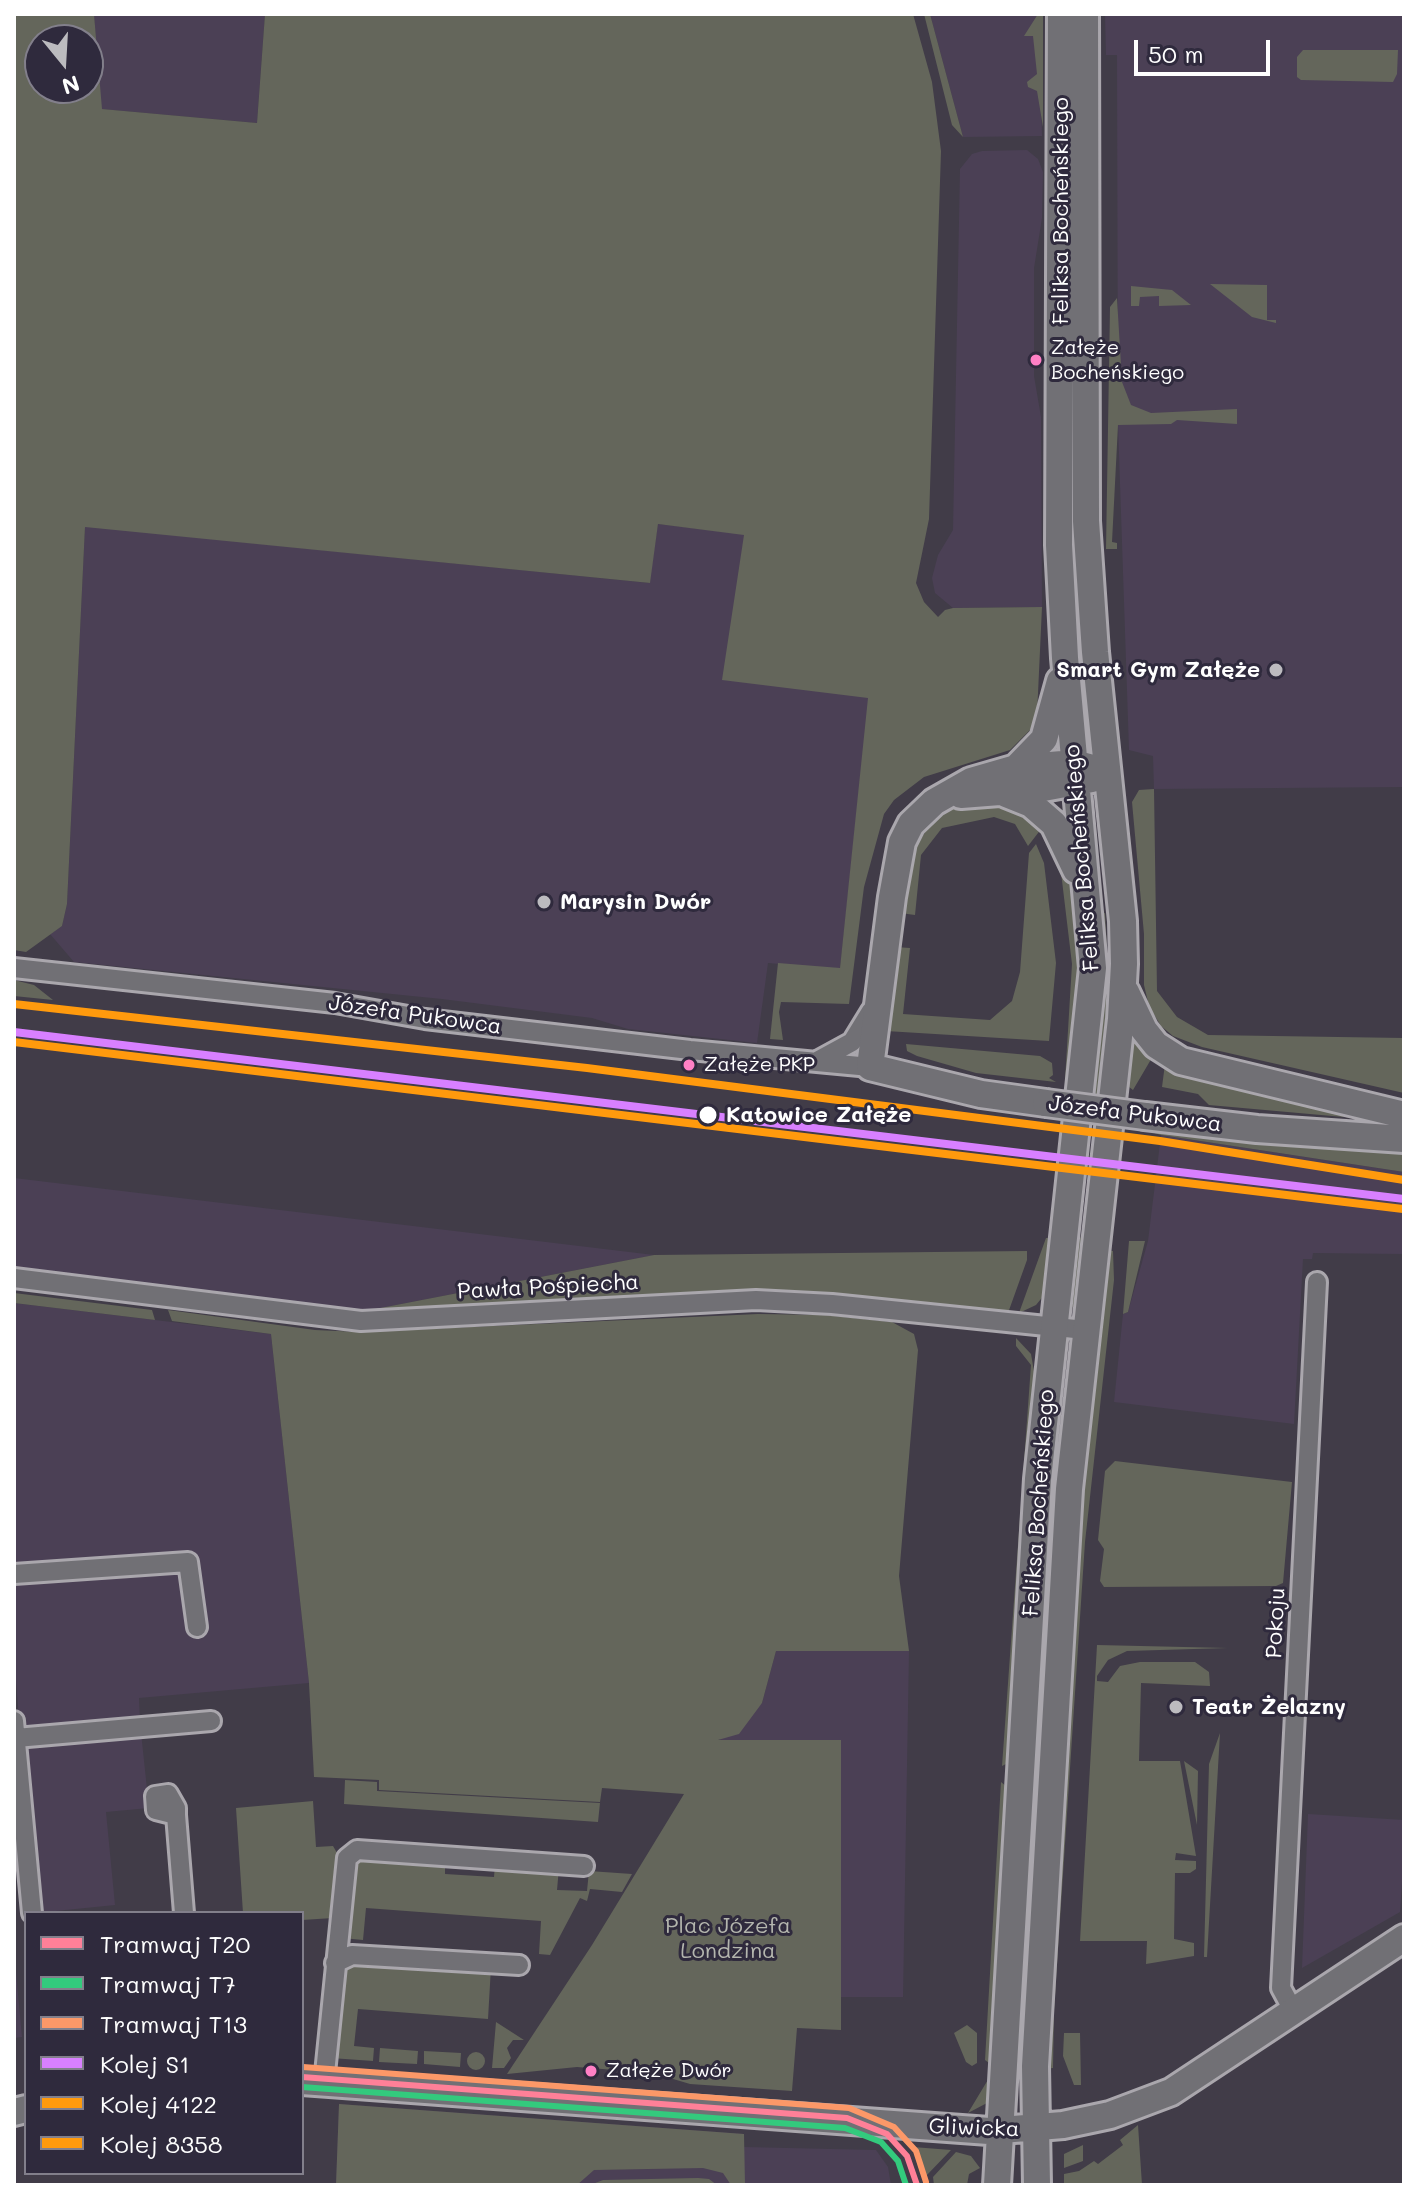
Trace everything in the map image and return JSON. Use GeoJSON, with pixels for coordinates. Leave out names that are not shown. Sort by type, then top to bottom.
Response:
{"type":"FeatureCollection","features":[{"type":"Feature","properties":{"kind":"main road","name":"Feliksa Bocheńskiego"},"geometry":{"type":"LineString","coordinates":[[997,2185],[1038,1479],[1092,1004],[1089,899],[1065,658],[1059,545],[1061,14]]}},
{"type":"Feature","properties":{"kind":"main road","name":"Feliksa Bocheńskiego"},"geometry":{"type":"LineString","coordinates":[[1037,2185],[1035,2074],[1069,1489],[1123,985],[1123,921],[1089,584],[1084,465],[1085,14]]}},
{"type":"Feature","properties":{"kind":"main road"},"geometry":{"type":"LineString","coordinates":[[1016,768],[1044,739],[1065,658]]}},
{"type":"Feature","properties":{"kind":"main road"},"geometry":{"type":"LineString","coordinates":[[870,1067],[902,842],[922,812],[971,781],[1016,768],[1076,774],[1108,773]]}},
{"type":"Feature","properties":{"kind":"main road"},"geometry":{"type":"LineString","coordinates":[[945,796],[1003,793],[1076,774]]}},
{"type":"Feature","properties":{"kind":"main road"},"geometry":{"type":"LineString","coordinates":[[1003,793],[1031,804],[1054,824],[1089,899]]}},
{"type":"Feature","properties":{"kind":"main road"},"geometry":{"type":"LineString","coordinates":[[1123,985],[1144,1030],[1156,1045],[1181,1061],[1404,1115]]}},
{"type":"Feature","properties":{"kind":"main road","name":"Józefa Pukowca"},"geometry":{"type":"LineString","coordinates":[[870,1067],[967,1091],[1046,1103],[1257,1129],[1404,1139]]}},
{"type":"Feature","properties":{"kind":"main road","name":"Gliwicka"},"geometry":{"type":"LineString","coordinates":[[313,2082],[999,2130],[1036,2129],[1110,2115],[1171,2092],[1404,1938]]}},
{"type":"Feature","properties":{"kind":"street","name":"Józefa Pukowca"},"geometry":{"type":"LineString","coordinates":[[14,968],[335,1003],[425,1019],[870,1067]]}},
{"type":"Feature","properties":{"kind":"street"},"geometry":{"type":"LineString","coordinates":[[816,1061],[842,1049],[861,1033],[880,990]]}},
{"type":"Feature","properties":{"kind":"street","name":"Pawła Pośpiecha"},"geometry":{"type":"LineString","coordinates":[[14,1278],[361,1321],[756,1300],[832,1304],[1085,1330]]}},
{"type":"Feature","properties":{"kind":"street","name":"Pokoju"},"geometry":{"type":"LineString","coordinates":[[1294,2012],[1281,1988],[1317,1282]]}},
{"type":"Feature","properties":{"kind":"street"},"geometry":{"type":"LineString","coordinates":[[14,1574],[188,1562],[197,1627]]}},
{"type":"Feature","properties":{"kind":"street"},"geometry":{"type":"LineString","coordinates":[[32,1911],[15,1729],[211,1721]]}},
{"type":"Feature","properties":{"kind":"street"},"geometry":{"type":"LineString","coordinates":[[176,1815],[184,1911]]}},
{"type":"Feature","properties":{"kind":"street"},"geometry":{"type":"LineString","coordinates":[[313,2082],[335,1963],[347,1858],[357,1850],[584,1866]]}},
{"type":"Feature","properties":{"kind":"street"},"geometry":{"type":"LineString","coordinates":[[335,1963],[352,1955],[519,1965]]}},
{"type":"Feature","properties":{"kind":"shaded area"},"geometry":{"type":"Polygon","coordinates":[[[94,14],[265,14],[257,123],[101,109],[101,104],[104,104],[104,24],[95,24],[94,14]]]}},
{"type":"Feature","properties":{"kind":"shaded area"},"geometry":{"type":"Polygon","coordinates":[[[930,14],[1039,14],[1042,136],[963,137],[930,14]]]}},
{"type":"Feature","properties":{"kind":"shaded area"},"geometry":{"type":"Polygon","coordinates":[[[1105,14],[1404,14],[1404,787],[1154,789],[1153,756],[1129,750],[1118,424],[1117,55],[1106,55],[1105,14]]]}},
{"type":"Feature","properties":{"kind":"shaded area"},"geometry":{"type":"Polygon","coordinates":[[[1027,150],[1038,159],[1043,172],[1042,218],[1034,268],[1034,376],[1041,417],[1042,607],[953,608],[935,593],[932,578],[938,555],[953,530],[960,169],[972,154],[982,151],[1027,150]]]}},
{"type":"Feature","properties":{"kind":"shaded area"},"geometry":{"type":"Polygon","coordinates":[[[658,524],[744,534],[869,698],[840,969],[768,963],[757,1043],[628,1029],[592,1018],[442,999],[74,962],[50,934],[62,926],[67,904],[85,526],[649,583],[658,524]]]}},
{"type":"Feature","properties":{"kind":"shaded area"},"geometry":{"type":"Polygon","coordinates":[[[1161,1135],[1404,1172],[1404,1254],[1313,1253],[1312,1259],[1303,1259],[1294,1424],[1114,1402],[1123,1314],[1128,1312],[1148,1241],[1161,1135]]]}},
{"type":"Feature","properties":{"kind":"shaded area"},"geometry":{"type":"Polygon","coordinates":[[[14,1178],[654,1255],[365,1311],[14,1270],[14,1178]]]}},
{"type":"Feature","properties":{"kind":"shaded area"},"geometry":{"type":"Polygon","coordinates":[[[14,1303],[271,1334],[309,1683],[139,1698],[140,1721],[20,1732],[14,1655],[14,1583],[130,1575],[129,1557],[14,1565],[14,1303]]]}},
{"type":"Feature","properties":{"kind":"shaded area"},"geometry":{"type":"Polygon","coordinates":[[[776,1651],[909,1651],[903,1997],[841,1997],[841,1740],[718,1741],[762,1703],[776,1651]]]}},
{"type":"Feature","properties":{"kind":"shaded area"},"geometry":{"type":"Polygon","coordinates":[[[141,1732],[149,1808],[106,1812],[115,1905],[36,1911],[20,1742],[141,1732]]]}},
{"type":"Feature","properties":{"kind":"shaded area"},"geometry":{"type":"Polygon","coordinates":[[[1308,1814],[1404,1820],[1404,1853],[1400,1912],[1302,1968],[1308,1814]]]}},
{"type":"Feature","properties":{"kind":"shaded area"},"geometry":{"type":"Polygon","coordinates":[[[14,1951],[22,2037],[14,2038],[14,1951]]]}},
{"type":"Feature","properties":{"kind":"shaded area"},"geometry":{"type":"Polygon","coordinates":[[[339,2104],[744,2134],[744,2147],[876,2150],[888,2167],[891,2185],[336,2185],[339,2104]]]}},
{"type":"Feature","properties":{"kind":"green space"},"geometry":{"type":"Polygon","coordinates":[[[14,14],[94,14],[95,24],[24,24],[24,104],[102,104],[102,109],[257,123],[265,14],[913,14],[932,82],[941,151],[929,519],[916,583],[924,602],[938,617],[945,610],[953,608],[1042,607],[1037,715],[1031,729],[1010,750],[924,777],[894,800],[884,814],[864,887],[849,1004],[781,1002],[779,1012],[783,1040],[770,1039],[778,963],[840,968],[868,698],[722,680],[744,535],[658,524],[650,583],[85,527],[67,904],[62,926],[26,952],[14,950],[14,14]]]}},
{"type":"Feature","properties":{"kind":"green space"},"geometry":{"type":"Polygon","coordinates":[[[924,14],[930,14],[963,137],[952,125],[924,14]]]}},
{"type":"Feature","properties":{"kind":"green space"},"geometry":{"type":"Polygon","coordinates":[[[1038,14],[1043,14],[1043,127],[1037,91],[1028,87],[1027,82],[1037,74],[1033,36],[1024,36],[1038,14]]]}},
{"type":"Feature","properties":{"kind":"green space"},"geometry":{"type":"Polygon","coordinates":[[[1303,50],[1398,50],[1397,74],[1393,82],[1301,80],[1297,77],[1297,57],[1303,50]]]}},
{"type":"Feature","properties":{"kind":"green space"},"geometry":{"type":"Polygon","coordinates":[[[1075,201],[1092,732],[1081,733],[1069,490],[1075,201]]]}},
{"type":"Feature","properties":{"kind":"green space"},"geometry":{"type":"Polygon","coordinates":[[[1210,284],[1267,285],[1267,320],[1276,320],[1276,323],[1252,317],[1210,284]]]}},
{"type":"Feature","properties":{"kind":"green space"},"geometry":{"type":"Polygon","coordinates":[[[1131,286],[1172,290],[1191,305],[1159,306],[1159,296],[1140,297],[1139,306],[1131,306],[1131,286]]]}},
{"type":"Feature","properties":{"kind":"green space"},"geometry":{"type":"Polygon","coordinates":[[[1117,298],[1122,382],[1131,405],[1151,413],[1237,409],[1237,424],[1177,420],[1171,424],[1118,425],[1112,542],[1117,543],[1117,549],[1106,549],[1110,307],[1117,298]]]}},
{"type":"Feature","properties":{"kind":"green space"},"geometry":{"type":"Polygon","coordinates":[[[1154,789],[1157,991],[1177,1017],[1208,1035],[1404,1038],[1404,1093],[1202,1047],[1173,1036],[1161,1026],[1149,1006],[1144,985],[1144,934],[1132,802],[1139,790],[1154,789]]]}},
{"type":"Feature","properties":{"kind":"green space"},"geometry":{"type":"Polygon","coordinates":[[[993,801],[1045,824],[1028,846],[1015,824],[994,817],[942,828],[921,855],[915,915],[900,913],[911,855],[930,824],[952,808],[993,801]]]}},
{"type":"Feature","properties":{"kind":"green space"},"geometry":{"type":"Polygon","coordinates":[[[1036,844],[1044,863],[1056,963],[1049,1041],[886,1031],[895,947],[910,948],[903,1014],[990,1020],[1012,1001],[1020,972],[1029,853],[1036,844]]]}},
{"type":"Feature","properties":{"kind":"green space"},"geometry":{"type":"Polygon","coordinates":[[[1060,864],[1068,872],[1082,953],[1074,1076],[1065,1080],[1072,964],[1060,864]]]}},
{"type":"Feature","properties":{"kind":"green space"},"geometry":{"type":"Polygon","coordinates":[[[1105,913],[1108,966],[1102,1102],[1091,1100],[1101,914],[1105,913]]]}},
{"type":"Feature","properties":{"kind":"green space"},"geometry":{"type":"Polygon","coordinates":[[[14,980],[34,985],[53,1000],[14,996],[14,980]]]}},
{"type":"Feature","properties":{"kind":"green space"},"geometry":{"type":"Polygon","coordinates":[[[1131,1033],[1153,1056],[1133,1090],[1124,1083],[1131,1033]]]}},
{"type":"Feature","properties":{"kind":"green space"},"geometry":{"type":"Polygon","coordinates":[[[906,1044],[1040,1056],[1052,1063],[1053,1075],[1049,1078],[1056,1082],[976,1073],[917,1056],[907,1051],[906,1044]]]}},
{"type":"Feature","properties":{"kind":"green space"},"geometry":{"type":"Polygon","coordinates":[[[1165,1064],[1377,1120],[1209,1105],[1198,1094],[1162,1087],[1165,1064]]]}},
{"type":"Feature","properties":{"kind":"green space"},"geometry":{"type":"Polygon","coordinates":[[[1144,1127],[1404,1149],[1404,1172],[1161,1135],[1144,1130],[1144,1127]]]}},
{"type":"Feature","properties":{"kind":"green space"},"geometry":{"type":"Polygon","coordinates":[[[1075,1237],[1086,1238],[1078,1300],[1069,1312],[1075,1237]]]}},
{"type":"Feature","properties":{"kind":"green space"},"geometry":{"type":"Polygon","coordinates":[[[1046,1238],[1055,1238],[1045,1294],[1036,1305],[1019,1313],[1046,1238]]]}},
{"type":"Feature","properties":{"kind":"green space"},"geometry":{"type":"Polygon","coordinates":[[[1129,1241],[1145,1241],[1128,1312],[1123,1314],[1129,1241]]]}},
{"type":"Feature","properties":{"kind":"green space"},"geometry":{"type":"Polygon","coordinates":[[[1104,1250],[1113,1251],[1114,1280],[1085,1542],[1054,2010],[1053,2068],[1045,2069],[1075,1558],[1104,1250]]]}},
{"type":"Feature","properties":{"kind":"green space"},"geometry":{"type":"Polygon","coordinates":[[[1027,1251],[1027,1260],[1008,1313],[754,1294],[365,1311],[654,1255],[1027,1251]]]}},
{"type":"Feature","properties":{"kind":"green space"},"geometry":{"type":"Polygon","coordinates":[[[14,1293],[152,1310],[155,1320],[14,1303],[14,1293]]]}},
{"type":"Feature","properties":{"kind":"green space","name":"Plac Józefa Londzina"},"geometry":{"type":"Polygon","coordinates":[[[168,1310],[315,1330],[360,1332],[758,1314],[825,1315],[892,1322],[914,1334],[918,1350],[899,1576],[909,1651],[776,1651],[762,1703],[739,1734],[718,1740],[841,1740],[841,2030],[797,2028],[792,2091],[690,2084],[653,2073],[577,2067],[507,2074],[592,1945],[684,1794],[602,1788],[600,1802],[379,1790],[379,1780],[314,1777],[309,1683],[271,1334],[172,1321],[168,1310]]]}},
{"type":"Feature","properties":{"kind":"green space"},"geometry":{"type":"Polygon","coordinates":[[[1016,1338],[1031,1354],[1035,1377],[1025,1484],[1010,1762],[1002,1766],[1031,1365],[1016,1346],[1016,1338]]]}},
{"type":"Feature","properties":{"kind":"green space"},"geometry":{"type":"Polygon","coordinates":[[[1062,1370],[1052,1490],[1053,1599],[1034,1928],[1029,1927],[1045,1666],[1042,1571],[1062,1370]]]}},
{"type":"Feature","properties":{"kind":"green space"},"geometry":{"type":"Polygon","coordinates":[[[1115,1461],[1292,1482],[1283,1583],[1276,1586],[1104,1587],[1100,1581],[1104,1549],[1098,1540],[1105,1471],[1115,1461]]]}},
{"type":"Feature","properties":{"kind":"green space"},"geometry":{"type":"Polygon","coordinates":[[[1097,1645],[1228,1648],[1127,1651],[1108,1660],[1097,1676],[1097,1681],[1108,1682],[1120,1666],[1140,1662],[1195,1662],[1209,1672],[1210,1686],[1141,1683],[1139,1761],[1180,1761],[1196,1856],[1176,1853],[1175,1860],[1196,1861],[1196,1869],[1190,1873],[1175,1873],[1174,1939],[1194,1943],[1194,1956],[1146,1964],[1147,1941],[1080,1941],[1097,1645]]]}},
{"type":"Feature","properties":{"kind":"green space"},"geometry":{"type":"Polygon","coordinates":[[[1220,1733],[1207,1957],[1204,1957],[1209,1764],[1220,1733]]]}},
{"type":"Feature","properties":{"kind":"green space"},"geometry":{"type":"Polygon","coordinates":[[[1184,1761],[1198,1771],[1197,1825],[1184,1761]]]}},
{"type":"Feature","properties":{"kind":"green space"},"geometry":{"type":"Polygon","coordinates":[[[345,1780],[377,1782],[377,1791],[600,1803],[598,1822],[344,1804],[345,1780]]]}},
{"type":"Feature","properties":{"kind":"green space"},"geometry":{"type":"Polygon","coordinates":[[[1001,1782],[1007,1787],[993,2066],[985,2060],[1001,1782]]]}},
{"type":"Feature","properties":{"kind":"green space"},"geometry":{"type":"Polygon","coordinates":[[[313,1801],[316,1847],[333,1846],[340,1858],[333,1918],[304,1920],[304,1911],[243,1911],[236,1808],[313,1801]]]}},
{"type":"Feature","properties":{"kind":"green space"},"geometry":{"type":"Polygon","coordinates":[[[358,1854],[445,1860],[445,1874],[494,1877],[495,1864],[559,1868],[557,1890],[587,1891],[589,1871],[632,1874],[622,1892],[590,1889],[587,1901],[580,1898],[550,1955],[539,1954],[541,1921],[366,1908],[363,1940],[342,1938],[351,1861],[358,1854]]]}},
{"type":"Feature","properties":{"kind":"green space"},"geometry":{"type":"Polygon","coordinates":[[[346,1962],[491,1967],[488,2019],[358,2009],[354,2046],[374,2048],[373,2061],[331,2058],[338,1970],[346,1962]]]}},
{"type":"Feature","properties":{"kind":"green space"},"geometry":{"type":"Polygon","coordinates":[[[496,2022],[524,2040],[513,2040],[507,2048],[511,2058],[504,2068],[492,2068],[496,2022]]]}},
{"type":"Feature","properties":{"kind":"green space"},"geometry":{"type":"Polygon","coordinates":[[[967,2025],[977,2033],[977,2063],[972,2066],[966,2062],[954,2033],[967,2025]]]}},
{"type":"Feature","properties":{"kind":"green space"},"geometry":{"type":"Polygon","coordinates":[[[1064,2033],[1080,2033],[1081,2085],[1074,2085],[1063,2056],[1064,2033]]]}},
{"type":"Feature","properties":{"kind":"green space"},"geometry":{"type":"Polygon","coordinates":[[[380,2048],[418,2051],[417,2064],[379,2062],[380,2048]]]}},
{"type":"Feature","properties":{"kind":"green space"},"geometry":{"type":"Polygon","coordinates":[[[424,2051],[461,2053],[460,2067],[424,2064],[424,2051]]]}},
{"type":"Feature","properties":{"kind":"green space"},"geometry":{"type":"Polygon","coordinates":[[[476,2052],[485,2061],[476,2070],[467,2061],[476,2052]]]}},
{"type":"Feature","properties":{"kind":"green space"},"geometry":{"type":"Polygon","coordinates":[[[989,2078],[992,2078],[987,2103],[968,2113],[989,2078]]]}},
{"type":"Feature","properties":{"kind":"green space"},"geometry":{"type":"Polygon","coordinates":[[[339,2104],[744,2134],[745,2185],[731,2185],[723,2173],[703,2168],[594,2170],[577,2185],[336,2185],[339,2104]]]}},
{"type":"Feature","properties":{"kind":"green space"},"geometry":{"type":"Polygon","coordinates":[[[1138,2125],[1142,2185],[1064,2185],[1064,2174],[1079,2171],[1094,2161],[1098,2164],[1123,2145],[1120,2140],[1138,2125]]]}},
{"type":"Feature","properties":{"kind":"green space"},"geometry":{"type":"Polygon","coordinates":[[[1083,2145],[1083,2161],[1064,2168],[1064,2154],[1083,2145]]]}},
{"type":"Feature","properties":{"kind":"green space"},"geometry":{"type":"Polygon","coordinates":[[[913,2147],[951,2150],[926,2176],[913,2147]]]}},
{"type":"Feature","properties":{"kind":"green space"},"geometry":{"type":"Polygon","coordinates":[[[956,2152],[971,2156],[980,2168],[969,2174],[967,2185],[934,2185],[933,2177],[956,2152]]]}},
{"type":"Feature","properties":{"kind":"green space"},"geometry":{"type":"Polygon","coordinates":[[[709,2179],[717,2185],[590,2185],[603,2180],[709,2179]]]}},
{"type":"Feature","properties":{"kind":"tram line","name":"T13"},"geometry":{"type":"LineString","coordinates":[[304,2067],[849,2108],[894,2127],[916,2151],[926,2182]]}},
{"type":"Feature","properties":{"kind":"tram line","name":"T20"},"geometry":{"type":"LineString","coordinates":[[304,2077],[847,2118],[887,2134],[907,2156],[917,2185]]}},
{"type":"Feature","properties":{"kind":"tram line","name":"T7"},"geometry":{"type":"LineString","coordinates":[[304,2087],[845,2128],[881,2142],[898,2161],[906,2185]]}},
{"type":"Feature","properties":{"kind":"rail line","name":"4122"},"geometry":{"type":"LineString","coordinates":[[14,1004],[587,1068],[1160,1141],[1404,1180]]}},
{"type":"Feature","properties":{"kind":"rail line","name":"S1"},"geometry":{"type":"LineString","coordinates":[[14,1032],[1404,1199]]}},
{"type":"Feature","properties":{"kind":"rail line","name":"8358"},"geometry":{"type":"LineString","coordinates":[[14,1042],[1403,1209]]}},
{"type":"Feature","properties":{"kind":"place","name":"Załęże Bocheńskiego"},"geometry":{"type":"Point","coordinates":[1036,360]}},
{"type":"Feature","properties":{"kind":"place","name":"Smart Gym Załęże"},"geometry":{"type":"Point","coordinates":[1276,670]}},
{"type":"Feature","properties":{"kind":"place","name":"Marysin Dwór"},"geometry":{"type":"Point","coordinates":[544,902]}},
{"type":"Feature","properties":{"kind":"place","name":"Załęże PKP"},"geometry":{"type":"Point","coordinates":[689,1065]}},
{"type":"Feature","properties":{"kind":"place","name":"Katowice Załęże"},"geometry":{"type":"Point","coordinates":[708,1115]}},
{"type":"Feature","properties":{"kind":"place","name":"Teatr Żelazny"},"geometry":{"type":"Point","coordinates":[1176,1707]}},
{"type":"Feature","properties":{"kind":"place","name":"Załęże Dwór"},"geometry":{"type":"Point","coordinates":[591,2071]}}]}
